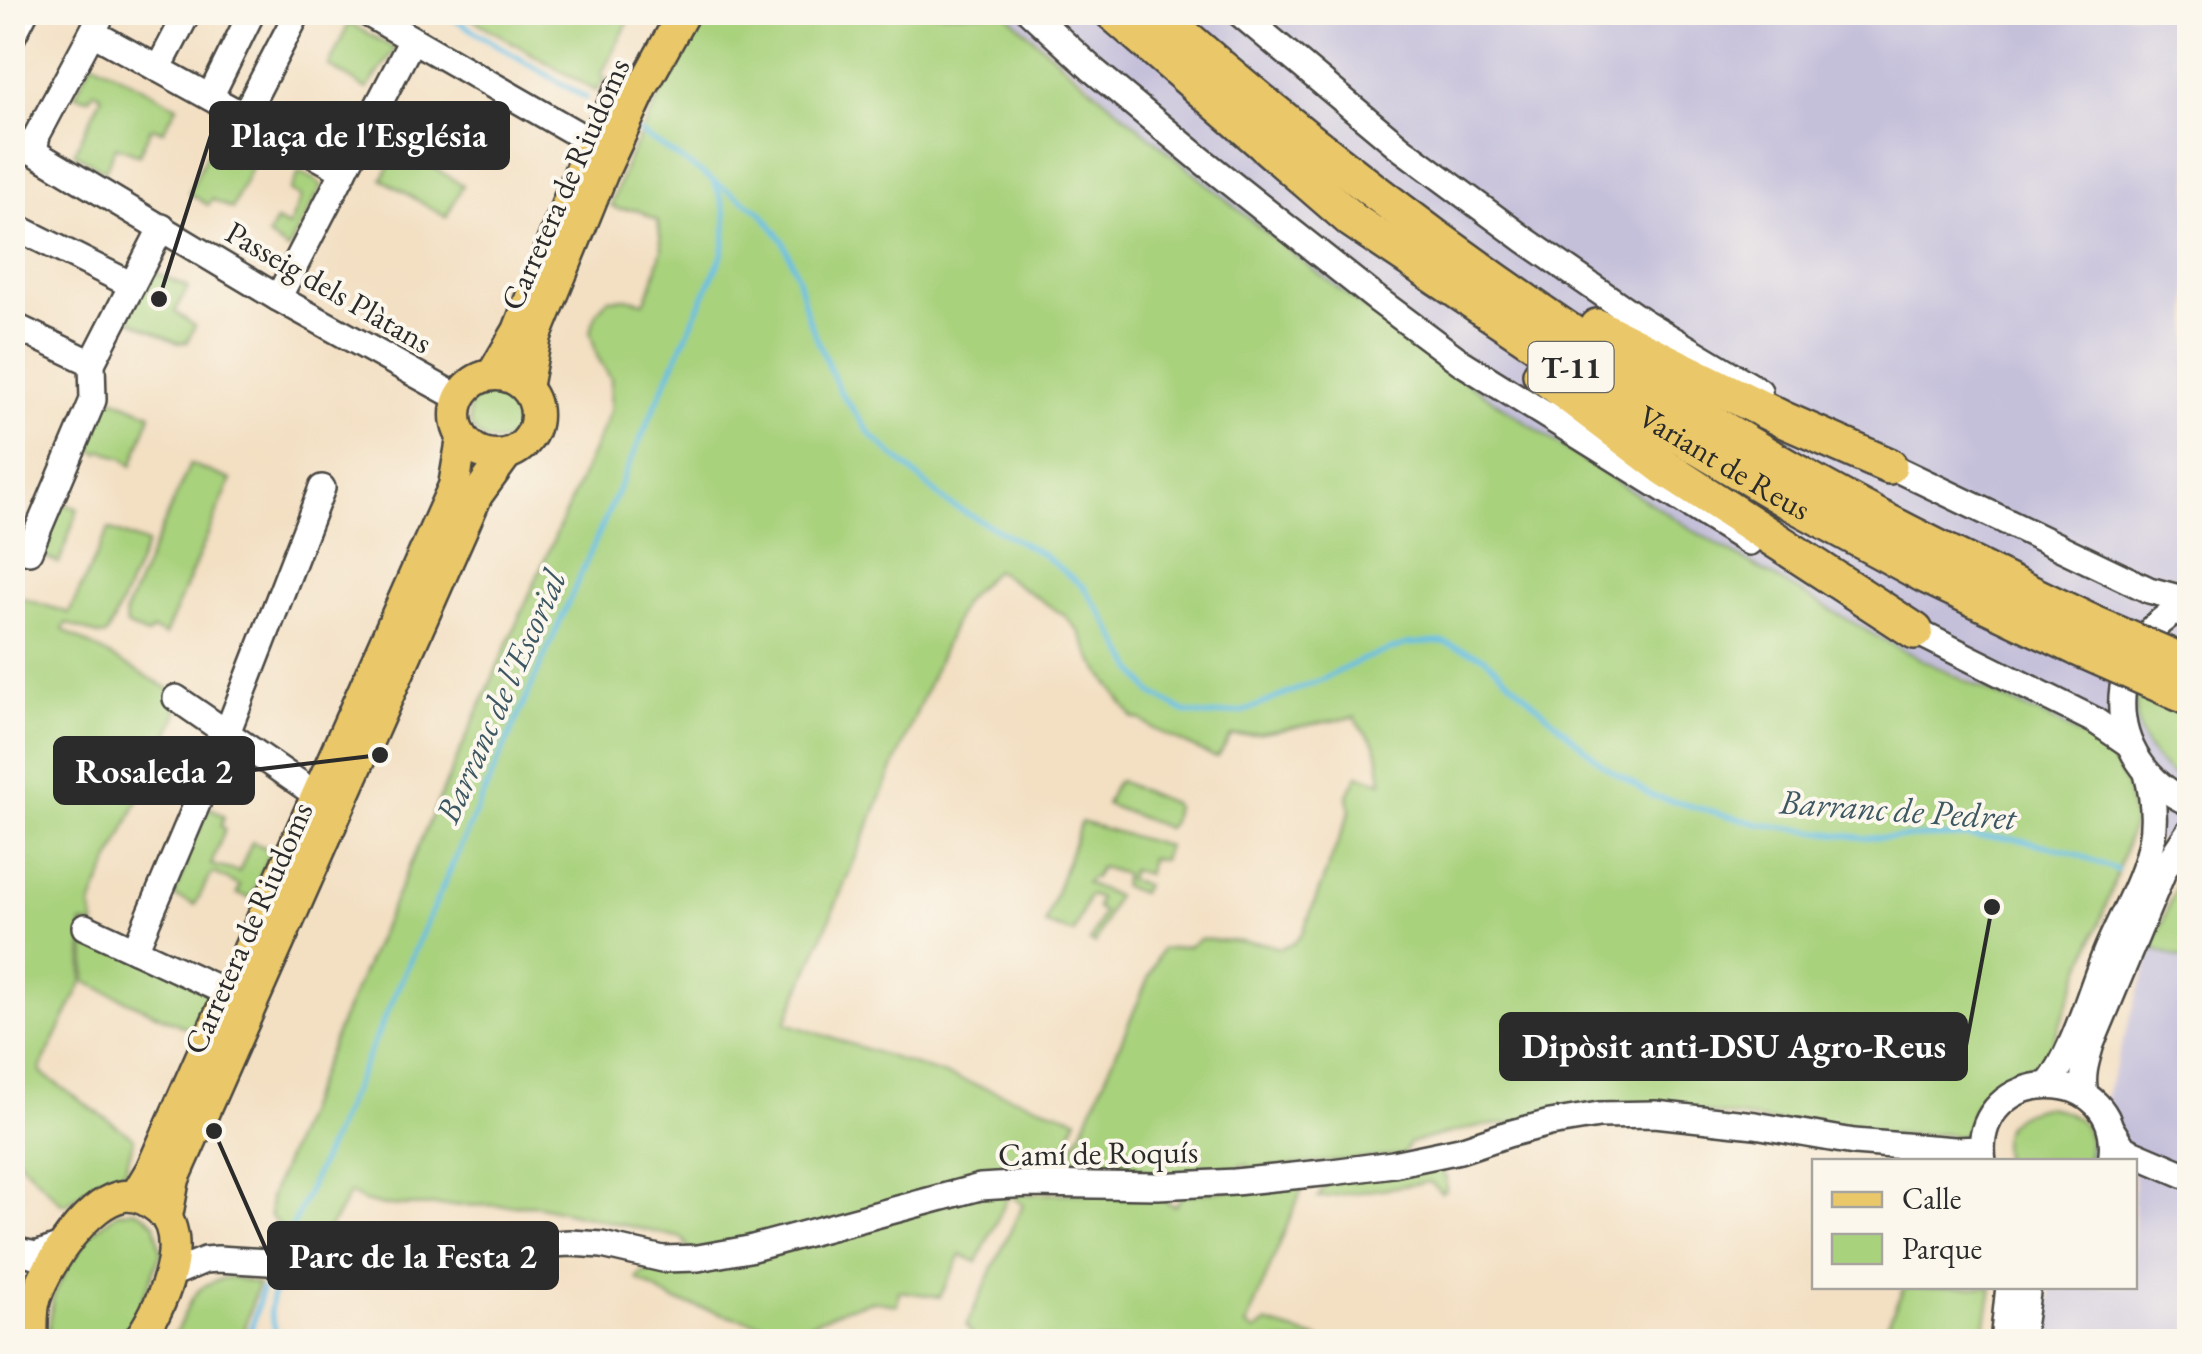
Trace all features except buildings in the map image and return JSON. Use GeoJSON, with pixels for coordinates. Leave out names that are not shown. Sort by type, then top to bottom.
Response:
{"type":"FeatureCollection","features":[{"type":"Feature","properties":{"kind":"highway","name":"Variant de Reus"},"geometry":{"type":"LineString","coordinates":[[1112,12],[1352,220],[1634,409],[1785,499],[1925,575],[2084,635],[2181,678]]}},
{"type":"Feature","properties":{"kind":"highway","name":"Variant de Reus"},"geometry":{"type":"LineString","coordinates":[[1156,12],[1249,94],[1505,290],[1794,471],[2084,635]]}},
{"type":"Feature","properties":{"kind":"highway"},"geometry":{"type":"LineString","coordinates":[[1346,168],[1592,324],[1782,419],[1889,466]]}},
{"type":"Feature","properties":{"kind":"highway"},"geometry":{"type":"LineString","coordinates":[[1352,220],[1388,264],[1458,312],[1664,468],[1915,631]]}},
{"type":"Feature","properties":{"kind":"main road","name":"Carretera de Riudoms"},"geometry":{"type":"LineString","coordinates":[[492,375],[518,331],[580,168],[662,12]]}},
{"type":"Feature","properties":{"kind":"main road","name":"Carretera de Riudoms"},"geometry":{"type":"LineString","coordinates":[[526,388],[536,336],[602,174],[684,12]]}},
{"type":"Feature","properties":{"kind":"main road"},"geometry":{"type":"LineString","coordinates":[[492,375],[512,378],[526,388],[536,416],[534,430],[518,449],[506,454],[485,454],[462,438],[455,411],[470,384],[492,375]]}},
{"type":"Feature","properties":{"kind":"main road","name":"Carretera de Riudoms"},"geometry":{"type":"LineString","coordinates":[[136,1196],[230,994],[454,486],[462,438]]}},
{"type":"Feature","properties":{"kind":"main road","name":"Carretera de Riudoms"},"geometry":{"type":"LineString","coordinates":[[137,1342],[154,1313],[176,1255],[171,1227],[174,1179],[476,495],[506,454]]}},
{"type":"Feature","properties":{"kind":"main road"},"geometry":{"type":"LineString","coordinates":[[32,1342],[35,1298],[79,1224],[111,1199],[136,1196],[151,1202],[171,1227]]}},
{"type":"Feature","properties":{"kind":"street"},"geometry":{"type":"LineString","coordinates":[[12,37],[25,12]]}},
{"type":"Feature","properties":{"kind":"street"},"geometry":{"type":"LineString","coordinates":[[158,68],[188,12]]}},
{"type":"Feature","properties":{"kind":"street"},"geometry":{"type":"LineString","coordinates":[[210,97],[252,12]]}},
{"type":"Feature","properties":{"kind":"street"},"geometry":{"type":"LineString","coordinates":[[244,116],[298,12]]}},
{"type":"Feature","properties":{"kind":"street"},"geometry":{"type":"LineString","coordinates":[[365,12],[592,143]]}},
{"type":"Feature","properties":{"kind":"street"},"geometry":{"type":"LineString","coordinates":[[1030,12],[1199,158],[1461,362],[1768,554],[2094,720],[2129,744]]}},
{"type":"Feature","properties":{"kind":"street"},"geometry":{"type":"LineString","coordinates":[[1238,12],[1402,148],[1642,321],[1889,466],[2149,590],[2190,602]]}},
{"type":"Feature","properties":{"kind":"street"},"geometry":{"type":"LineString","coordinates":[[23,146],[38,136],[98,22],[158,68],[344,171]]}},
{"type":"Feature","properties":{"kind":"street"},"geometry":{"type":"LineString","coordinates":[[278,298],[412,40]]}},
{"type":"Feature","properties":{"kind":"street","name":"Passeig dels Plàtans"},"geometry":{"type":"LineString","coordinates":[[23,146],[278,298],[459,398]]}},
{"type":"Feature","properties":{"kind":"street"},"geometry":{"type":"LineString","coordinates":[[12,225],[132,285]]}},
{"type":"Feature","properties":{"kind":"street"},"geometry":{"type":"LineString","coordinates":[[20,548],[92,400],[92,363],[162,227]]}},
{"type":"Feature","properties":{"kind":"street"},"geometry":{"type":"LineString","coordinates":[[12,324],[92,363]]}},
{"type":"Feature","properties":{"kind":"street"},"geometry":{"type":"LineString","coordinates":[[135,950],[322,488]]}},
{"type":"Feature","properties":{"kind":"street"},"geometry":{"type":"LineString","coordinates":[[2190,602],[2159,621],[2145,635],[2126,668],[2121,706],[2129,744],[2147,773],[2168,792],[2190,803]]}},
{"type":"Feature","properties":{"kind":"street"},"geometry":{"type":"LineString","coordinates":[[176,698],[318,796]]}},
{"type":"Feature","properties":{"kind":"street"},"geometry":{"type":"LineString","coordinates":[[2048,1085],[2066,1054],[2146,860],[2154,821],[2147,773]]}},
{"type":"Feature","properties":{"kind":"street"},"geometry":{"type":"LineString","coordinates":[[2183,1175],[2124,1149],[2082,1082],[2091,1044],[2164,868],[2190,830]]}},
{"type":"Feature","properties":{"kind":"street"},"geometry":{"type":"LineString","coordinates":[[85,927],[230,994]]}},
{"type":"Feature","properties":{"kind":"street"},"geometry":{"type":"LineString","coordinates":[[1982,1155],[1988,1121],[2008,1098],[2027,1087],[2048,1085],[2086,1094]]}},
{"type":"Feature","properties":{"kind":"street","name":"Camí de Roquís"},"geometry":{"type":"LineString","coordinates":[[169,1274],[204,1260],[303,1261],[570,1243],[602,1245],[663,1260],[698,1258],[749,1249],[980,1187],[1158,1186],[1332,1172],[1460,1150],[1536,1127],[1599,1116],[1655,1114],[1755,1125],[1854,1142],[1982,1155]]}},
{"type":"Feature","properties":{"kind":"street"},"geometry":{"type":"LineString","coordinates":[[2110,1128],[2111,1159]]}},
{"type":"Feature","properties":{"kind":"street"},"geometry":{"type":"LineString","coordinates":[[2137,1168],[2183,1175]]}},
{"type":"Feature","properties":{"kind":"street","name":"Camí de Roquís"},"geometry":{"type":"LineString","coordinates":[[171,1227],[218,1259]]}},
{"type":"Feature","properties":{"kind":"street"},"geometry":{"type":"LineString","coordinates":[[12,1250],[36,1255],[64,1246]]}},
{"type":"Feature","properties":{"kind":"street"},"geometry":{"type":"LineString","coordinates":[[12,1262],[35,1298]]}},
{"type":"Feature","properties":{"kind":"street"},"geometry":{"type":"LineString","coordinates":[[2003,1342],[2009,1289]]}},
{"type":"Feature","properties":{"kind":"street"},"geometry":{"type":"LineString","coordinates":[[2020,1342],[2028,1289]]}},
{"type":"Feature","properties":{"kind":"shaded area"},"geometry":{"type":"Polygon","coordinates":[[[1008,13],[2189,13],[2189,1341],[2044,1341],[2052,1289],[2137,1289],[2137,1159],[2086,1159],[2152,950],[2183,883],[2109,754],[2057,722],[1906,651],[1795,589],[1701,535],[1560,445],[1416,347],[1169,152],[1008,13]]]}},
{"type":"Feature","properties":{"kind":"green space"},"geometry":{"type":"Polygon","coordinates":[[[462,13],[633,13],[601,75],[606,78],[596,91],[462,13]]]}},
{"type":"Feature","properties":{"kind":"green space"},"geometry":{"type":"Polygon","coordinates":[[[701,13],[1006,13],[1271,237],[1420,351],[1573,454],[1701,535],[1881,639],[2057,722],[2109,754],[2126,784],[2134,820],[2110,895],[2046,1060],[2003,1077],[1977,1102],[1962,1137],[1871,1135],[1694,1111],[1479,1126],[1409,1143],[1403,1155],[1249,1170],[1248,1165],[1241,1165],[1233,1175],[1062,1177],[1161,949],[1189,946],[1199,939],[1263,943],[1280,948],[1294,943],[1303,932],[1350,811],[1348,795],[1358,775],[1382,782],[1376,746],[1355,717],[1231,736],[1218,757],[1133,718],[1093,661],[1080,633],[1065,616],[995,570],[963,602],[786,1023],[1077,1118],[1060,1160],[1048,1159],[1050,1176],[691,1252],[682,1238],[535,1205],[384,1206],[350,1193],[319,1241],[280,1226],[270,1216],[270,1198],[342,1019],[610,412],[611,379],[597,356],[590,331],[597,312],[608,299],[644,302],[662,249],[658,221],[637,210],[611,206],[626,164],[701,13]]]}},
{"type":"Feature","properties":{"kind":"green space"},"geometry":{"type":"Polygon","coordinates":[[[349,23],[395,49],[367,89],[329,66],[349,23]]]}},
{"type":"Feature","properties":{"kind":"green space"},"geometry":{"type":"Polygon","coordinates":[[[92,61],[177,106],[163,131],[151,128],[139,155],[116,146],[105,171],[74,153],[102,96],[94,91],[89,98],[75,95],[92,61]]]}},
{"type":"Feature","properties":{"kind":"green space"},"geometry":{"type":"Polygon","coordinates":[[[218,128],[255,146],[259,141],[262,144],[232,209],[212,199],[208,205],[189,193],[218,128]]]}},
{"type":"Feature","properties":{"kind":"green space"},"geometry":{"type":"Polygon","coordinates":[[[400,148],[463,185],[446,217],[382,179],[400,148]]]}},
{"type":"Feature","properties":{"kind":"green space"},"geometry":{"type":"Polygon","coordinates":[[[299,172],[322,186],[288,250],[268,236],[276,221],[289,227],[301,197],[290,191],[299,172]]]}},
{"type":"Feature","properties":{"kind":"green space"},"geometry":{"type":"Polygon","coordinates":[[[155,272],[188,287],[175,312],[195,326],[187,342],[178,343],[132,321],[127,313],[155,272]]]}},
{"type":"Feature","properties":{"kind":"green space"},"geometry":{"type":"Polygon","coordinates":[[[496,388],[515,396],[523,415],[515,434],[496,442],[477,434],[469,415],[477,396],[496,388]]]}},
{"type":"Feature","properties":{"kind":"green space"},"geometry":{"type":"Polygon","coordinates":[[[103,394],[151,414],[132,466],[124,459],[82,445],[103,394]]]}},
{"type":"Feature","properties":{"kind":"green space"},"geometry":{"type":"Polygon","coordinates":[[[190,464],[231,480],[165,635],[153,630],[147,635],[126,625],[125,613],[190,464]]]}},
{"type":"Feature","properties":{"kind":"green space"},"geometry":{"type":"Polygon","coordinates":[[[57,501],[78,509],[59,563],[37,554],[57,501]]]}},
{"type":"Feature","properties":{"kind":"green space"},"geometry":{"type":"Polygon","coordinates":[[[109,529],[147,544],[113,622],[106,635],[100,636],[66,623],[63,630],[173,691],[177,715],[95,895],[91,907],[95,926],[82,923],[83,981],[41,1067],[41,1073],[134,1138],[125,1171],[94,1184],[67,1204],[61,1203],[13,1154],[12,595],[69,613],[109,529]]]}},
{"type":"Feature","properties":{"kind":"green space"},"geometry":{"type":"Polygon","coordinates":[[[2135,694],[2189,718],[2189,785],[2151,753],[2138,726],[2135,694]]]}},
{"type":"Feature","properties":{"kind":"green space"},"geometry":{"type":"Polygon","coordinates":[[[1119,781],[1172,803],[1172,822],[1167,828],[1106,804],[1119,781]]]}},
{"type":"Feature","properties":{"kind":"green space"},"geometry":{"type":"Polygon","coordinates":[[[210,807],[224,817],[221,826],[225,829],[211,865],[239,872],[252,842],[270,852],[251,898],[237,894],[240,886],[214,873],[195,905],[174,896],[187,864],[184,860],[210,807]]]}},
{"type":"Feature","properties":{"kind":"green space"},"geometry":{"type":"Polygon","coordinates":[[[1081,822],[1167,846],[1162,860],[1150,858],[1147,874],[1131,870],[1128,880],[1145,885],[1141,893],[1122,886],[1125,874],[1100,867],[1086,883],[1116,896],[1095,944],[1090,942],[1103,912],[1097,909],[1099,898],[1089,895],[1074,933],[1045,924],[1081,822]]]}},
{"type":"Feature","properties":{"kind":"green space"},"geometry":{"type":"Polygon","coordinates":[[[2189,854],[2189,961],[2152,948],[2189,854]]]}},
{"type":"Feature","properties":{"kind":"green space"},"geometry":{"type":"Polygon","coordinates":[[[85,927],[212,986],[191,1030],[86,982],[85,927]]]}},
{"type":"Feature","properties":{"kind":"green space"},"geometry":{"type":"Polygon","coordinates":[[[2043,1107],[2074,1116],[2088,1138],[2088,1159],[2004,1159],[2004,1130],[2022,1113],[2043,1107]]]}},
{"type":"Feature","properties":{"kind":"green space"},"geometry":{"type":"Polygon","coordinates":[[[1437,1166],[1446,1177],[1446,1190],[1441,1193],[1430,1182],[1318,1198],[1328,1179],[1437,1166]]]}},
{"type":"Feature","properties":{"kind":"green space"},"geometry":{"type":"Polygon","coordinates":[[[1305,1182],[1246,1326],[1255,1331],[1266,1323],[1320,1339],[1319,1342],[978,1341],[966,1326],[1023,1204],[1009,1195],[977,1262],[961,1255],[940,1297],[899,1291],[897,1305],[873,1301],[798,1329],[776,1328],[675,1301],[636,1279],[641,1273],[972,1195],[1161,1192],[1175,1206],[1183,1195],[1305,1182]]]}},
{"type":"Feature","properties":{"kind":"green space"},"geometry":{"type":"Polygon","coordinates":[[[134,1210],[155,1224],[161,1253],[129,1330],[119,1341],[47,1342],[53,1296],[70,1263],[90,1234],[117,1213],[134,1210]]]}},
{"type":"Feature","properties":{"kind":"green space"},"geometry":{"type":"Polygon","coordinates":[[[232,1277],[258,1284],[244,1341],[171,1341],[199,1290],[232,1277]]]}},
{"type":"Feature","properties":{"kind":"green space"},"geometry":{"type":"Polygon","coordinates":[[[1903,1289],[1992,1289],[1983,1341],[1880,1341],[1903,1289]]]}},
{"type":"Feature","properties":{"kind":"waterway","name":"Barranc de Pedret"},"geometry":{"type":"LineString","coordinates":[[442,12],[586,98]]}},
{"type":"Feature","properties":{"kind":"waterway","name":"Barranc de Pedret"},"geometry":{"type":"LineString","coordinates":[[639,132],[761,212],[783,241],[808,318],[839,390],[872,436],[946,502],[1042,554],[1085,588],[1152,693],[1184,712],[1208,716],[1245,711],[1407,644],[1443,642],[1484,657],[1604,766],[1653,796],[1759,824],[1865,838],[2016,839],[2066,850],[2117,870]]}},
{"type":"Feature","properties":{"kind":"waterway","name":"Barranc de l'Escorial"},"geometry":{"type":"LineString","coordinates":[[291,1230],[722,255],[726,218],[714,183]]}},
{"type":"Feature","properties":{"kind":"waterway"},"geometry":{"type":"LineString","coordinates":[[248,1342],[262,1289]]}},
{"type":"Feature","properties":{"kind":"waterway","name":"Barranc de l'Escorial"},"geometry":{"type":"LineString","coordinates":[[273,1293],[270,1311],[279,1342]]}},
{"type":"Feature","properties":{"kind":"waterway","name":"Barranc de l'Escorial"},"geometry":{"type":"LineString","coordinates":[[828,1342],[889,1329],[948,1342]]}},
{"type":"Feature","properties":{"kind":"place","name":"Plaça de l'Església"},"geometry":{"type":"Point","coordinates":[159,299]}},
{"type":"Feature","properties":{"kind":"place","name":"Rosaleda 2"},"geometry":{"type":"Point","coordinates":[380,755]}},
{"type":"Feature","properties":{"kind":"place","name":"Dipòsit anti-DSU Agro-Reus"},"geometry":{"type":"Point","coordinates":[1992,907]}},
{"type":"Feature","properties":{"kind":"place","name":"Parc de la Festa 2"},"geometry":{"type":"Point","coordinates":[214,1131]}}]}
